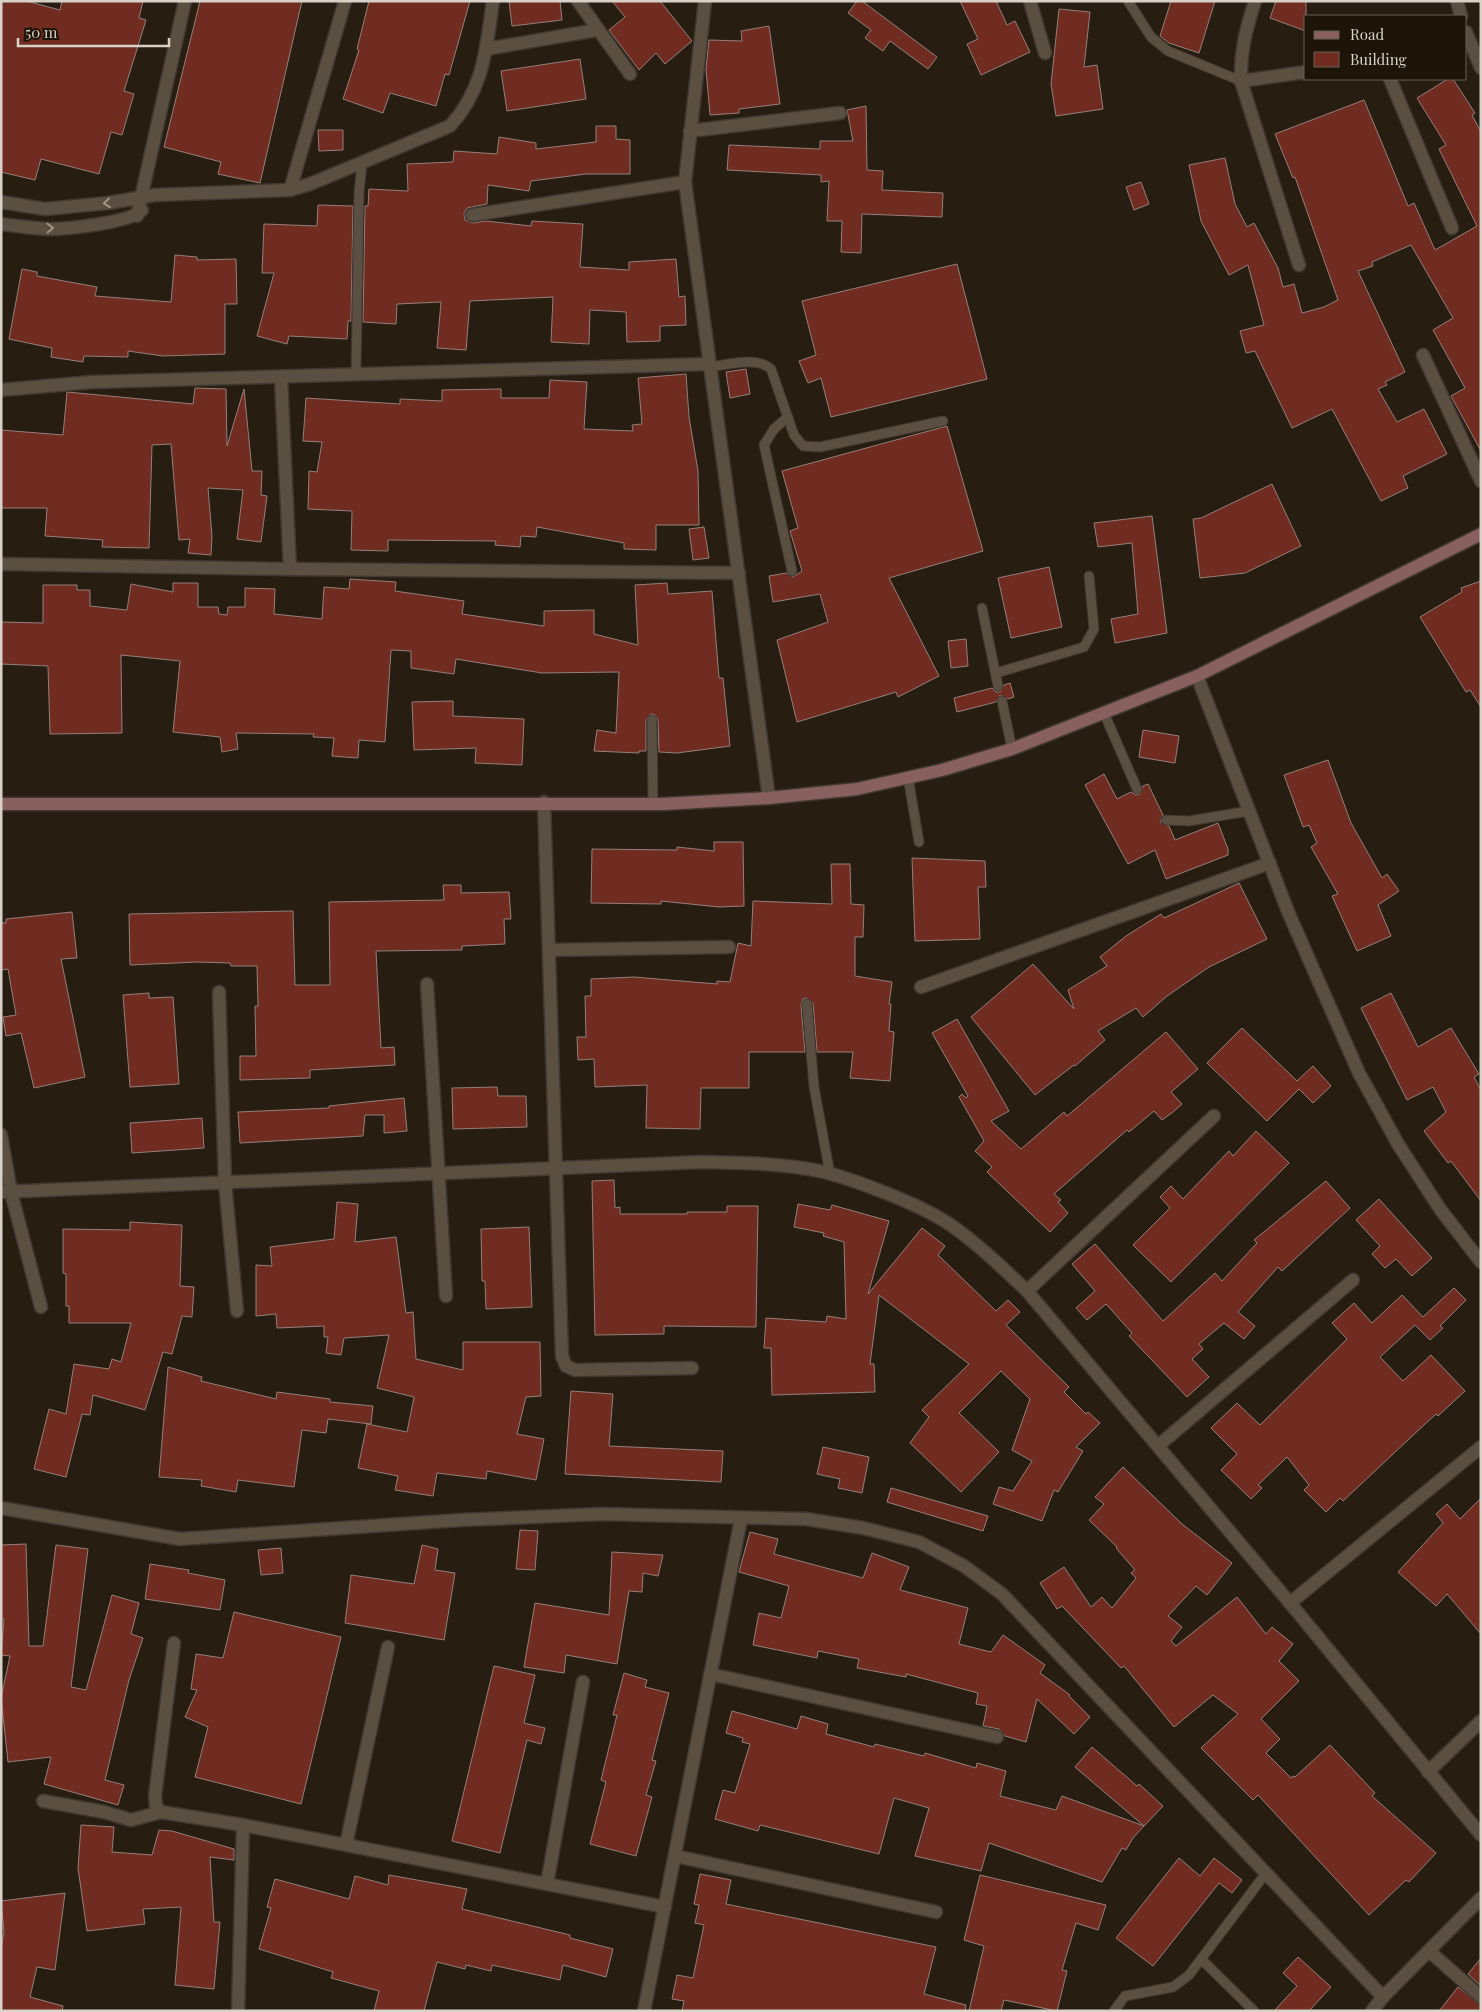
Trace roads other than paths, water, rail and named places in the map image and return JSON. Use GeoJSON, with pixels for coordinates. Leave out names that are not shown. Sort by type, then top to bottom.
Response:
{"type":"FeatureCollection","features":[{"type":"Feature","properties":{"kind":"main road"},"geometry":{"type":"LineString","coordinates":[[1,804],[544,802],[653,804],[769,798],[857,789],[1012,750],[1197,676],[1481,534]]}},
{"type":"Feature","properties":{"kind":"street"},"geometry":{"type":"LineString","coordinates":[[137,216],[139,199],[185,1]]}},
{"type":"Feature","properties":{"kind":"street"},"geometry":{"type":"LineString","coordinates":[[290,190],[345,1]]}},
{"type":"Feature","properties":{"kind":"street"},"geometry":{"type":"LineString","coordinates":[[1,202],[45,209],[139,199],[155,195],[270,193],[290,190],[362,163],[450,126],[462,113],[474,94],[482,73],[493,1]]}},
{"type":"Feature","properties":{"kind":"street"},"geometry":{"type":"LineString","coordinates":[[578,1],[630,74]]}},
{"type":"Feature","properties":{"kind":"street"},"geometry":{"type":"LineString","coordinates":[[704,1],[685,182],[708,366],[739,573],[769,798]]}},
{"type":"Feature","properties":{"kind":"street"},"geometry":{"type":"LineString","coordinates":[[1030,1],[1045,52]]}},
{"type":"Feature","properties":{"kind":"street"},"geometry":{"type":"LineString","coordinates":[[1255,1],[1244,36],[1240,60],[1241,81],[1299,265]]}},
{"type":"Feature","properties":{"kind":"street"},"geometry":{"type":"LineString","coordinates":[[1457,1],[1461,15]]}},
{"type":"Feature","properties":{"kind":"street"},"geometry":{"type":"LineString","coordinates":[[486,49],[597,30]]}},
{"type":"Feature","properties":{"kind":"street"},"geometry":{"type":"LineString","coordinates":[[1467,39],[1481,68]]}},
{"type":"Feature","properties":{"kind":"street"},"geometry":{"type":"LineString","coordinates":[[1241,81],[1304,72]]}},
{"type":"Feature","properties":{"kind":"street"},"geometry":{"type":"LineString","coordinates":[[1390,80],[1452,228]]}},
{"type":"Feature","properties":{"kind":"street"},"geometry":{"type":"LineString","coordinates":[[690,131],[840,113]]}},
{"type":"Feature","properties":{"kind":"street"},"geometry":{"type":"LineString","coordinates":[[472,215],[685,182]]}},
{"type":"Feature","properties":{"kind":"street"},"geometry":{"type":"LineString","coordinates":[[1,224],[49,229],[111,222],[137,216],[155,195]]}},
{"type":"Feature","properties":{"kind":"street"},"geometry":{"type":"LineString","coordinates":[[1423,355],[1481,481]]}},
{"type":"Feature","properties":{"kind":"street"},"geometry":{"type":"LineString","coordinates":[[1,390],[92,382],[281,378],[356,373],[708,366]]}},
{"type":"Feature","properties":{"kind":"street"},"geometry":{"type":"LineString","coordinates":[[281,378],[290,569]]}},
{"type":"Feature","properties":{"kind":"street"},"geometry":{"type":"LineString","coordinates":[[1,564],[739,573]]}},
{"type":"Feature","properties":{"kind":"street"},"geometry":{"type":"LineString","coordinates":[[1197,676],[1249,811],[1359,1073],[1398,1144],[1429,1193],[1481,1262]]}},
{"type":"Feature","properties":{"kind":"street"},"geometry":{"type":"LineString","coordinates":[[544,802],[562,1356],[566,1366],[575,1370],[692,1368]]}},
{"type":"Feature","properties":{"kind":"street"},"geometry":{"type":"LineString","coordinates":[[921,987],[1270,862]]}},
{"type":"Feature","properties":{"kind":"street"},"geometry":{"type":"LineString","coordinates":[[549,950],[728,947]]}},
{"type":"Feature","properties":{"kind":"street"},"geometry":{"type":"LineString","coordinates":[[427,984],[446,1296]]}},
{"type":"Feature","properties":{"kind":"street"},"geometry":{"type":"LineString","coordinates":[[219,992],[225,1182],[237,1311]]}},
{"type":"Feature","properties":{"kind":"street"},"geometry":{"type":"LineString","coordinates":[[1027,1291],[1214,1116]]}},
{"type":"Feature","properties":{"kind":"street"},"geometry":{"type":"LineString","coordinates":[[1,1134],[6,1192],[41,1306]]}},
{"type":"Feature","properties":{"kind":"street"},"geometry":{"type":"LineString","coordinates":[[6,1192],[701,1162],[761,1163],[830,1174],[865,1185],[931,1213],[954,1228],[996,1261],[1027,1291],[1290,1603],[1481,1835]]}},
{"type":"Feature","properties":{"kind":"street"},"geometry":{"type":"LineString","coordinates":[[1158,1446],[1353,1280]]}},
{"type":"Feature","properties":{"kind":"street"},"geometry":{"type":"LineString","coordinates":[[1290,1603],[1481,1447]]}},
{"type":"Feature","properties":{"kind":"street"},"geometry":{"type":"LineString","coordinates":[[1,1508],[180,1539],[461,1520],[601,1514],[741,1519],[806,1519],[892,1534],[927,1546],[984,1579],[1037,1628],[1383,1997]]}},
{"type":"Feature","properties":{"kind":"street"},"geometry":{"type":"LineString","coordinates":[[644,2011],[741,1519]]}},
{"type":"Feature","properties":{"kind":"street"},"geometry":{"type":"LineString","coordinates":[[161,1812],[156,1806],[155,1796],[174,1643]]}},
{"type":"Feature","properties":{"kind":"street"},"geometry":{"type":"LineString","coordinates":[[346,1845],[388,1647]]}},
{"type":"Feature","properties":{"kind":"street"},"geometry":{"type":"LineString","coordinates":[[710,1674],[996,1737]]}},
{"type":"Feature","properties":{"kind":"street"},"geometry":{"type":"LineString","coordinates":[[547,1884],[583,1682]]}},
{"type":"Feature","properties":{"kind":"street"},"geometry":{"type":"LineString","coordinates":[[1428,1772],[1481,1721]]}},
{"type":"Feature","properties":{"kind":"street"},"geometry":{"type":"LineString","coordinates":[[43,1801],[104,1812],[132,1820],[161,1812],[243,1825],[665,1908]]}},
{"type":"Feature","properties":{"kind":"street"},"geometry":{"type":"LineString","coordinates":[[238,2011],[243,1825]]}},
{"type":"Feature","properties":{"kind":"street"},"geometry":{"type":"LineString","coordinates":[[675,1856],[936,1912]]}},
{"type":"Feature","properties":{"kind":"street"},"geometry":{"type":"LineString","coordinates":[[1372,2011],[1383,1997],[1481,1898]]}},
{"type":"Feature","properties":{"kind":"street"},"geometry":{"type":"LineString","coordinates":[[1429,1951],[1481,1997]]}},
{"type":"Feature","properties":{"kind":"lane"},"geometry":{"type":"LineString","coordinates":[[1128,1],[1151,37],[1168,51],[1241,81]]}},
{"type":"Feature","properties":{"kind":"lane"},"geometry":{"type":"LineString","coordinates":[[356,373],[359,192],[362,163]]}},
{"type":"Feature","properties":{"kind":"lane"},"geometry":{"type":"LineString","coordinates":[[708,366],[756,362],[766,364],[771,369],[794,435],[803,446],[820,446],[943,421]]}},
{"type":"Feature","properties":{"kind":"lane"},"geometry":{"type":"LineString","coordinates":[[788,417],[774,429],[764,445],[792,571]]}},
{"type":"Feature","properties":{"kind":"lane"},"geometry":{"type":"LineString","coordinates":[[996,673],[1084,647],[1094,630],[1089,576]]}},
{"type":"Feature","properties":{"kind":"lane"},"geometry":{"type":"LineString","coordinates":[[982,608],[998,686]]}},
{"type":"Feature","properties":{"kind":"lane"},"geometry":{"type":"LineString","coordinates":[[1002,701],[1012,750]]}},
{"type":"Feature","properties":{"kind":"lane"},"geometry":{"type":"LineString","coordinates":[[1104,713],[1137,789]]}},
{"type":"Feature","properties":{"kind":"lane"},"geometry":{"type":"LineString","coordinates":[[652,720],[653,804]]}},
{"type":"Feature","properties":{"kind":"lane"},"geometry":{"type":"LineString","coordinates":[[908,777],[919,842]]}},
{"type":"Feature","properties":{"kind":"lane"},"geometry":{"type":"LineString","coordinates":[[1166,820],[1189,821],[1249,811]]}},
{"type":"Feature","properties":{"kind":"lane"},"geometry":{"type":"LineString","coordinates":[[807,1004],[814,1087],[830,1174]]}},
{"type":"Feature","properties":{"kind":"lane"},"geometry":{"type":"LineString","coordinates":[[1114,2011],[1125,1996],[1173,1987],[1189,1975],[1266,1873]]}},
{"type":"Feature","properties":{"kind":"lane"},"geometry":{"type":"LineString","coordinates":[[1201,1959],[1254,2011]]}}]}
